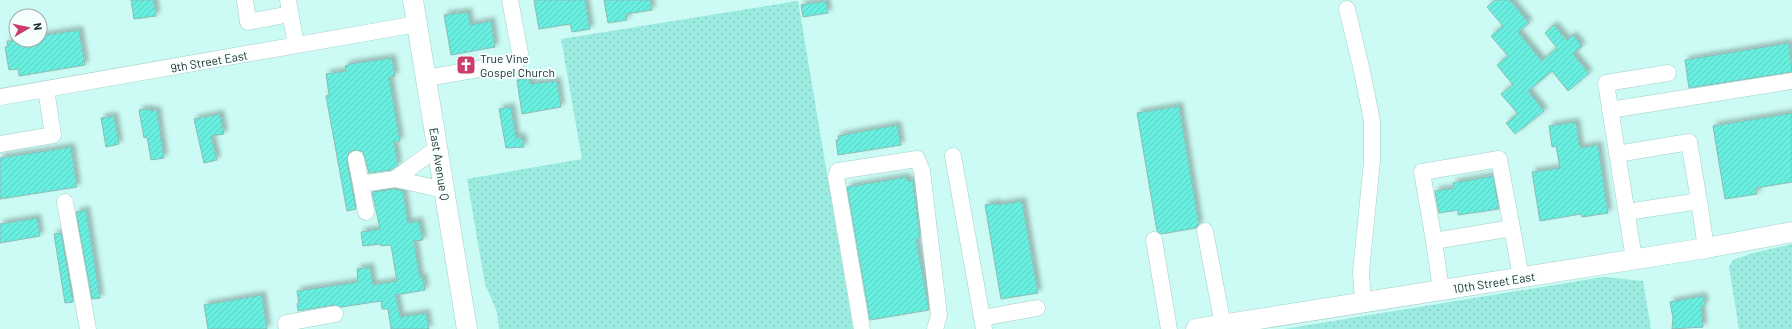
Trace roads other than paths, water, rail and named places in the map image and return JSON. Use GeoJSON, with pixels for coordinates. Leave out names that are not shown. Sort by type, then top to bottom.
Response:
{"type":"FeatureCollection","features":[{"type":"Feature","properties":{"kind":"main road","name":"East Avenue Q"},"geometry":{"type":"LineString","coordinates":[[413,0],[467,329]]}},
{"type":"Feature","properties":{"kind":"main road","name":"10th Street East"},"geometry":{"type":"LineString","coordinates":[[1196,329],[1706,248],[1792,232]]}},
{"type":"Feature","properties":{"kind":"street"},"geometry":{"type":"LineString","coordinates":[[245,0],[248,22],[289,7],[296,46]]}},
{"type":"Feature","properties":{"kind":"street"},"geometry":{"type":"LineString","coordinates":[[426,78],[515,64],[520,53],[510,0]]}},
{"type":"Feature","properties":{"kind":"street"},"geometry":{"type":"LineString","coordinates":[[1347,9],[1372,121],[1372,160],[1361,272],[1364,302]]}},
{"type":"Feature","properties":{"kind":"street","name":"9th Street East"},"geometry":{"type":"LineString","coordinates":[[0,97],[417,24]]}},
{"type":"Feature","properties":{"kind":"street"},"geometry":{"type":"LineString","coordinates":[[1634,259],[1606,83],[1668,73]]}},
{"type":"Feature","properties":{"kind":"street"},"geometry":{"type":"LineString","coordinates":[[1610,110],[1792,81]]}},
{"type":"Feature","properties":{"kind":"street"},"geometry":{"type":"LineString","coordinates":[[0,144],[53,135],[46,89]]}},
{"type":"Feature","properties":{"kind":"street"},"geometry":{"type":"LineString","coordinates":[[1617,154],[1690,142],[1706,248]]}},
{"type":"Feature","properties":{"kind":"street"},"geometry":{"type":"LineString","coordinates":[[395,179],[437,148]]}},
{"type":"Feature","properties":{"kind":"street"},"geometry":{"type":"LineString","coordinates":[[953,156],[983,323],[1037,308]]}},
{"type":"Feature","properties":{"kind":"street"},"geometry":{"type":"LineString","coordinates":[[356,159],[366,212]]}},
{"type":"Feature","properties":{"kind":"street"},"geometry":{"type":"LineString","coordinates":[[862,329],[836,177],[838,171],[917,159],[922,171],[939,315],[933,329]]}},
{"type":"Feature","properties":{"kind":"street"},"geometry":{"type":"LineString","coordinates":[[1441,290],[1422,172],[1499,159],[1521,277]]}},
{"type":"Feature","properties":{"kind":"street"},"geometry":{"type":"LineString","coordinates":[[361,184],[395,179],[444,190]]}},
{"type":"Feature","properties":{"kind":"street"},"geometry":{"type":"LineString","coordinates":[[1627,212],[1700,201]]}},
{"type":"Feature","properties":{"kind":"street"},"geometry":{"type":"LineString","coordinates":[[65,202],[88,329]]}},
{"type":"Feature","properties":{"kind":"street"},"geometry":{"type":"LineString","coordinates":[[1434,241],[1512,228]]}},
{"type":"Feature","properties":{"kind":"street"},"geometry":{"type":"LineString","coordinates":[[1206,232],[1223,325]]}},
{"type":"Feature","properties":{"kind":"street"},"geometry":{"type":"LineString","coordinates":[[1154,240],[1169,329]]}},
{"type":"Feature","properties":{"kind":"street"},"geometry":{"type":"LineString","coordinates":[[287,329],[286,323],[335,314]]}},
{"type":"Feature","properties":{"kind":"place","name":"True Vine Gospel Church"},"geometry":{"type":"Point","coordinates":[466,65]}}]}
